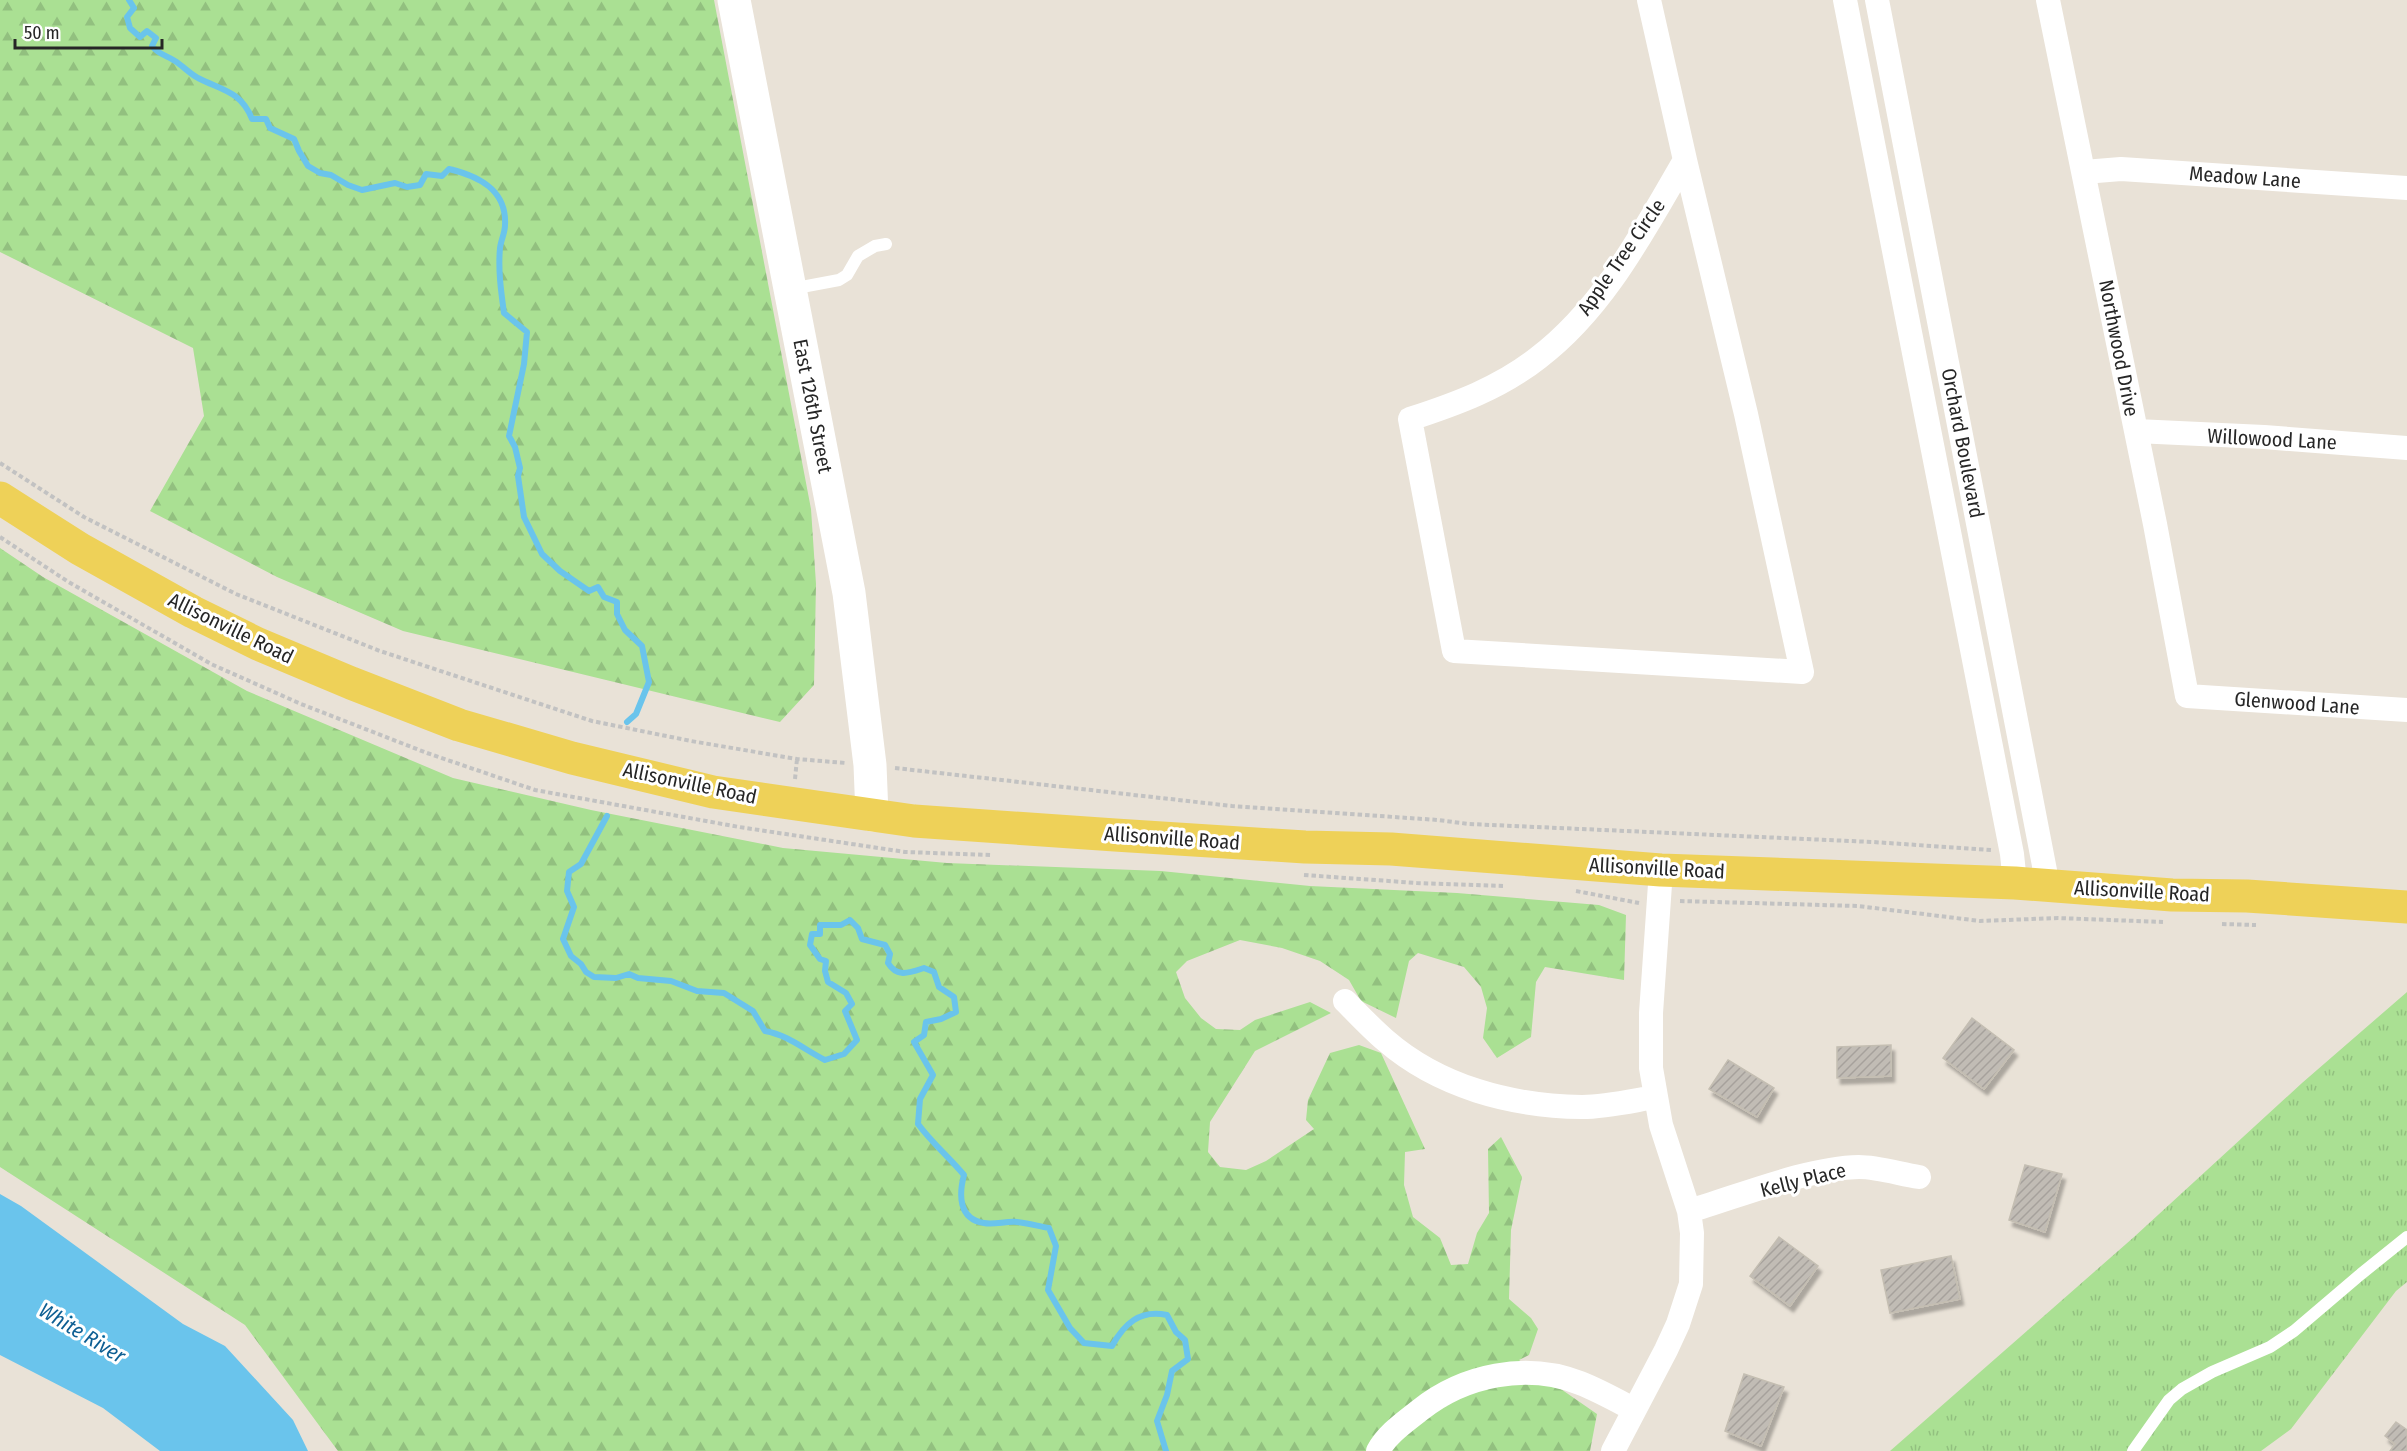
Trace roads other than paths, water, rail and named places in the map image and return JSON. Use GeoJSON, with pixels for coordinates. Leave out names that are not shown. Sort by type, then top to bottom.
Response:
{"type":"FeatureCollection","features":[{"type":"Feature","properties":{"kind":"main road","name":"East 126th Street"},"geometry":{"type":"LineString","coordinates":[[734,0],[849,593],[870,765],[872,815]]}},
{"type":"Feature","properties":{"kind":"main road","name":"Allisonville Road"},"geometry":{"type":"LineString","coordinates":[[0,498],[80,549],[212,621],[258,644],[330,674],[459,725],[572,758],[713,792],[914,821],[1044,830],[1305,847],[1391,849],[1661,870],[2013,869],[2048,886],[2407,907]]}},
{"type":"Feature","properties":{"kind":"street"},"geometry":{"type":"LineString","coordinates":[[1649,0],[1685,160]]}},
{"type":"Feature","properties":{"kind":"street","name":"Orchard Boulevard"},"geometry":{"type":"LineString","coordinates":[[1845,0],[2013,869]]}},
{"type":"Feature","properties":{"kind":"street","name":"Orchard Boulevard"},"geometry":{"type":"LineString","coordinates":[[1877,0],[2045,858],[2048,886]]}},
{"type":"Feature","properties":{"kind":"street","name":"Northwood Drive"},"geometry":{"type":"LineString","coordinates":[[2048,0],[2136,431],[2187,696]]}},
{"type":"Feature","properties":{"kind":"street","name":"Apple Tree Circle"},"geometry":{"type":"LineString","coordinates":[[1685,160],[1746,414],[1802,672],[1454,651],[1410,419],[1484,392],[1538,359],[1567,333],[1618,269],[1685,160]]}},
{"type":"Feature","properties":{"kind":"street","name":"Meadow Lane"},"geometry":{"type":"LineString","coordinates":[[2084,172],[2121,169],[2407,188]]}},
{"type":"Feature","properties":{"kind":"street","name":"Willowood Lane"},"geometry":{"type":"LineString","coordinates":[[2136,431],[2264,437],[2407,448]]}},
{"type":"Feature","properties":{"kind":"street","name":"Glenwood Lane"},"geometry":{"type":"LineString","coordinates":[[2187,696],[2407,710]]}},
{"type":"Feature","properties":{"kind":"street"},"geometry":{"type":"LineString","coordinates":[[1613,1451],[1678,1324],[1691,1284],[1692,1233],[1689,1211],[1661,1125],[1655,1097],[1650,1044],[1661,870]]}},
{"type":"Feature","properties":{"kind":"street"},"geometry":{"type":"LineString","coordinates":[[1345,1001],[1385,1041],[1418,1064],[1454,1083],[1487,1095],[1520,1102],[1583,1107],[1655,1097]]}},
{"type":"Feature","properties":{"kind":"street","name":"Kelly Place"},"geometry":{"type":"LineString","coordinates":[[1689,1211],[1793,1179],[1842,1168],[1862,1167],[1919,1177]]}},
{"type":"Feature","properties":{"kind":"street"},"geometry":{"type":"LineString","coordinates":[[1378,1451],[1402,1424],[1435,1398],[1463,1384],[1513,1373],[1534,1374],[1578,1382],[1633,1409]]}},
{"type":"Feature","properties":{"kind":"lane"},"geometry":{"type":"LineString","coordinates":[[790,290],[839,280],[846,275],[858,256],[875,246],[886,244]]}},
{"type":"Feature","properties":{"kind":"lane"},"geometry":{"type":"LineString","coordinates":[[2133,1451],[2169,1400],[2182,1389],[2281,1340],[2407,1237]]}},
{"type":"Feature","properties":{"kind":"water","name":"White River"},"geometry":{"type":"Polygon","coordinates":[[[0,1194],[21,1206],[183,1324],[225,1346],[293,1420],[308,1451],[160,1451],[103,1408],[0,1355],[0,1194]]]}},
{"type":"Feature","properties":{"kind":"waterway"},"geometry":{"type":"LineString","coordinates":[[129,0],[134,8],[127,17],[130,28],[140,37],[147,31],[156,38],[152,46],[157,51],[198,78],[230,92],[242,102],[252,119],[266,119],[270,128],[294,139],[308,166],[320,173],[331,175],[362,190],[395,183],[407,187],[420,185],[426,174],[442,176],[449,169],[471,176],[489,186],[496,194],[504,213],[505,228],[499,264],[504,313],[527,332],[524,364],[509,436],[515,447],[520,468],[518,476],[524,517],[542,554],[560,571],[589,591],[598,587],[604,597],[617,602],[617,614],[625,630],[642,646],[649,682],[636,714],[627,722]]}},
{"type":"Feature","properties":{"kind":"waterway"},"geometry":{"type":"LineString","coordinates":[[607,816],[581,864],[569,872],[567,891],[574,907],[563,939],[571,956],[594,977],[616,978],[629,974],[638,978],[671,981],[697,991],[724,993],[753,1011],[765,1031],[789,1039],[825,1060],[844,1054],[857,1040],[845,1011],[852,1004],[846,993],[828,982],[825,971],[826,961],[820,959],[810,945],[812,934],[820,934],[820,925],[841,925],[850,920],[858,928],[862,939],[885,945],[890,954],[888,963],[895,971],[908,973],[924,968],[934,972],[939,987],[954,997],[956,1012],[941,1019],[926,1022],[924,1035],[914,1042],[933,1075],[920,1099],[918,1124],[964,1175],[961,1190],[962,1205],[975,1221],[992,1224],[1017,1222],[1049,1228],[1056,1246],[1048,1290],[1070,1328],[1084,1343],[1112,1346],[1122,1331],[1141,1316],[1167,1315],[1176,1332],[1185,1340],[1188,1359],[1172,1371],[1167,1395],[1157,1421],[1166,1451]]}}]}
